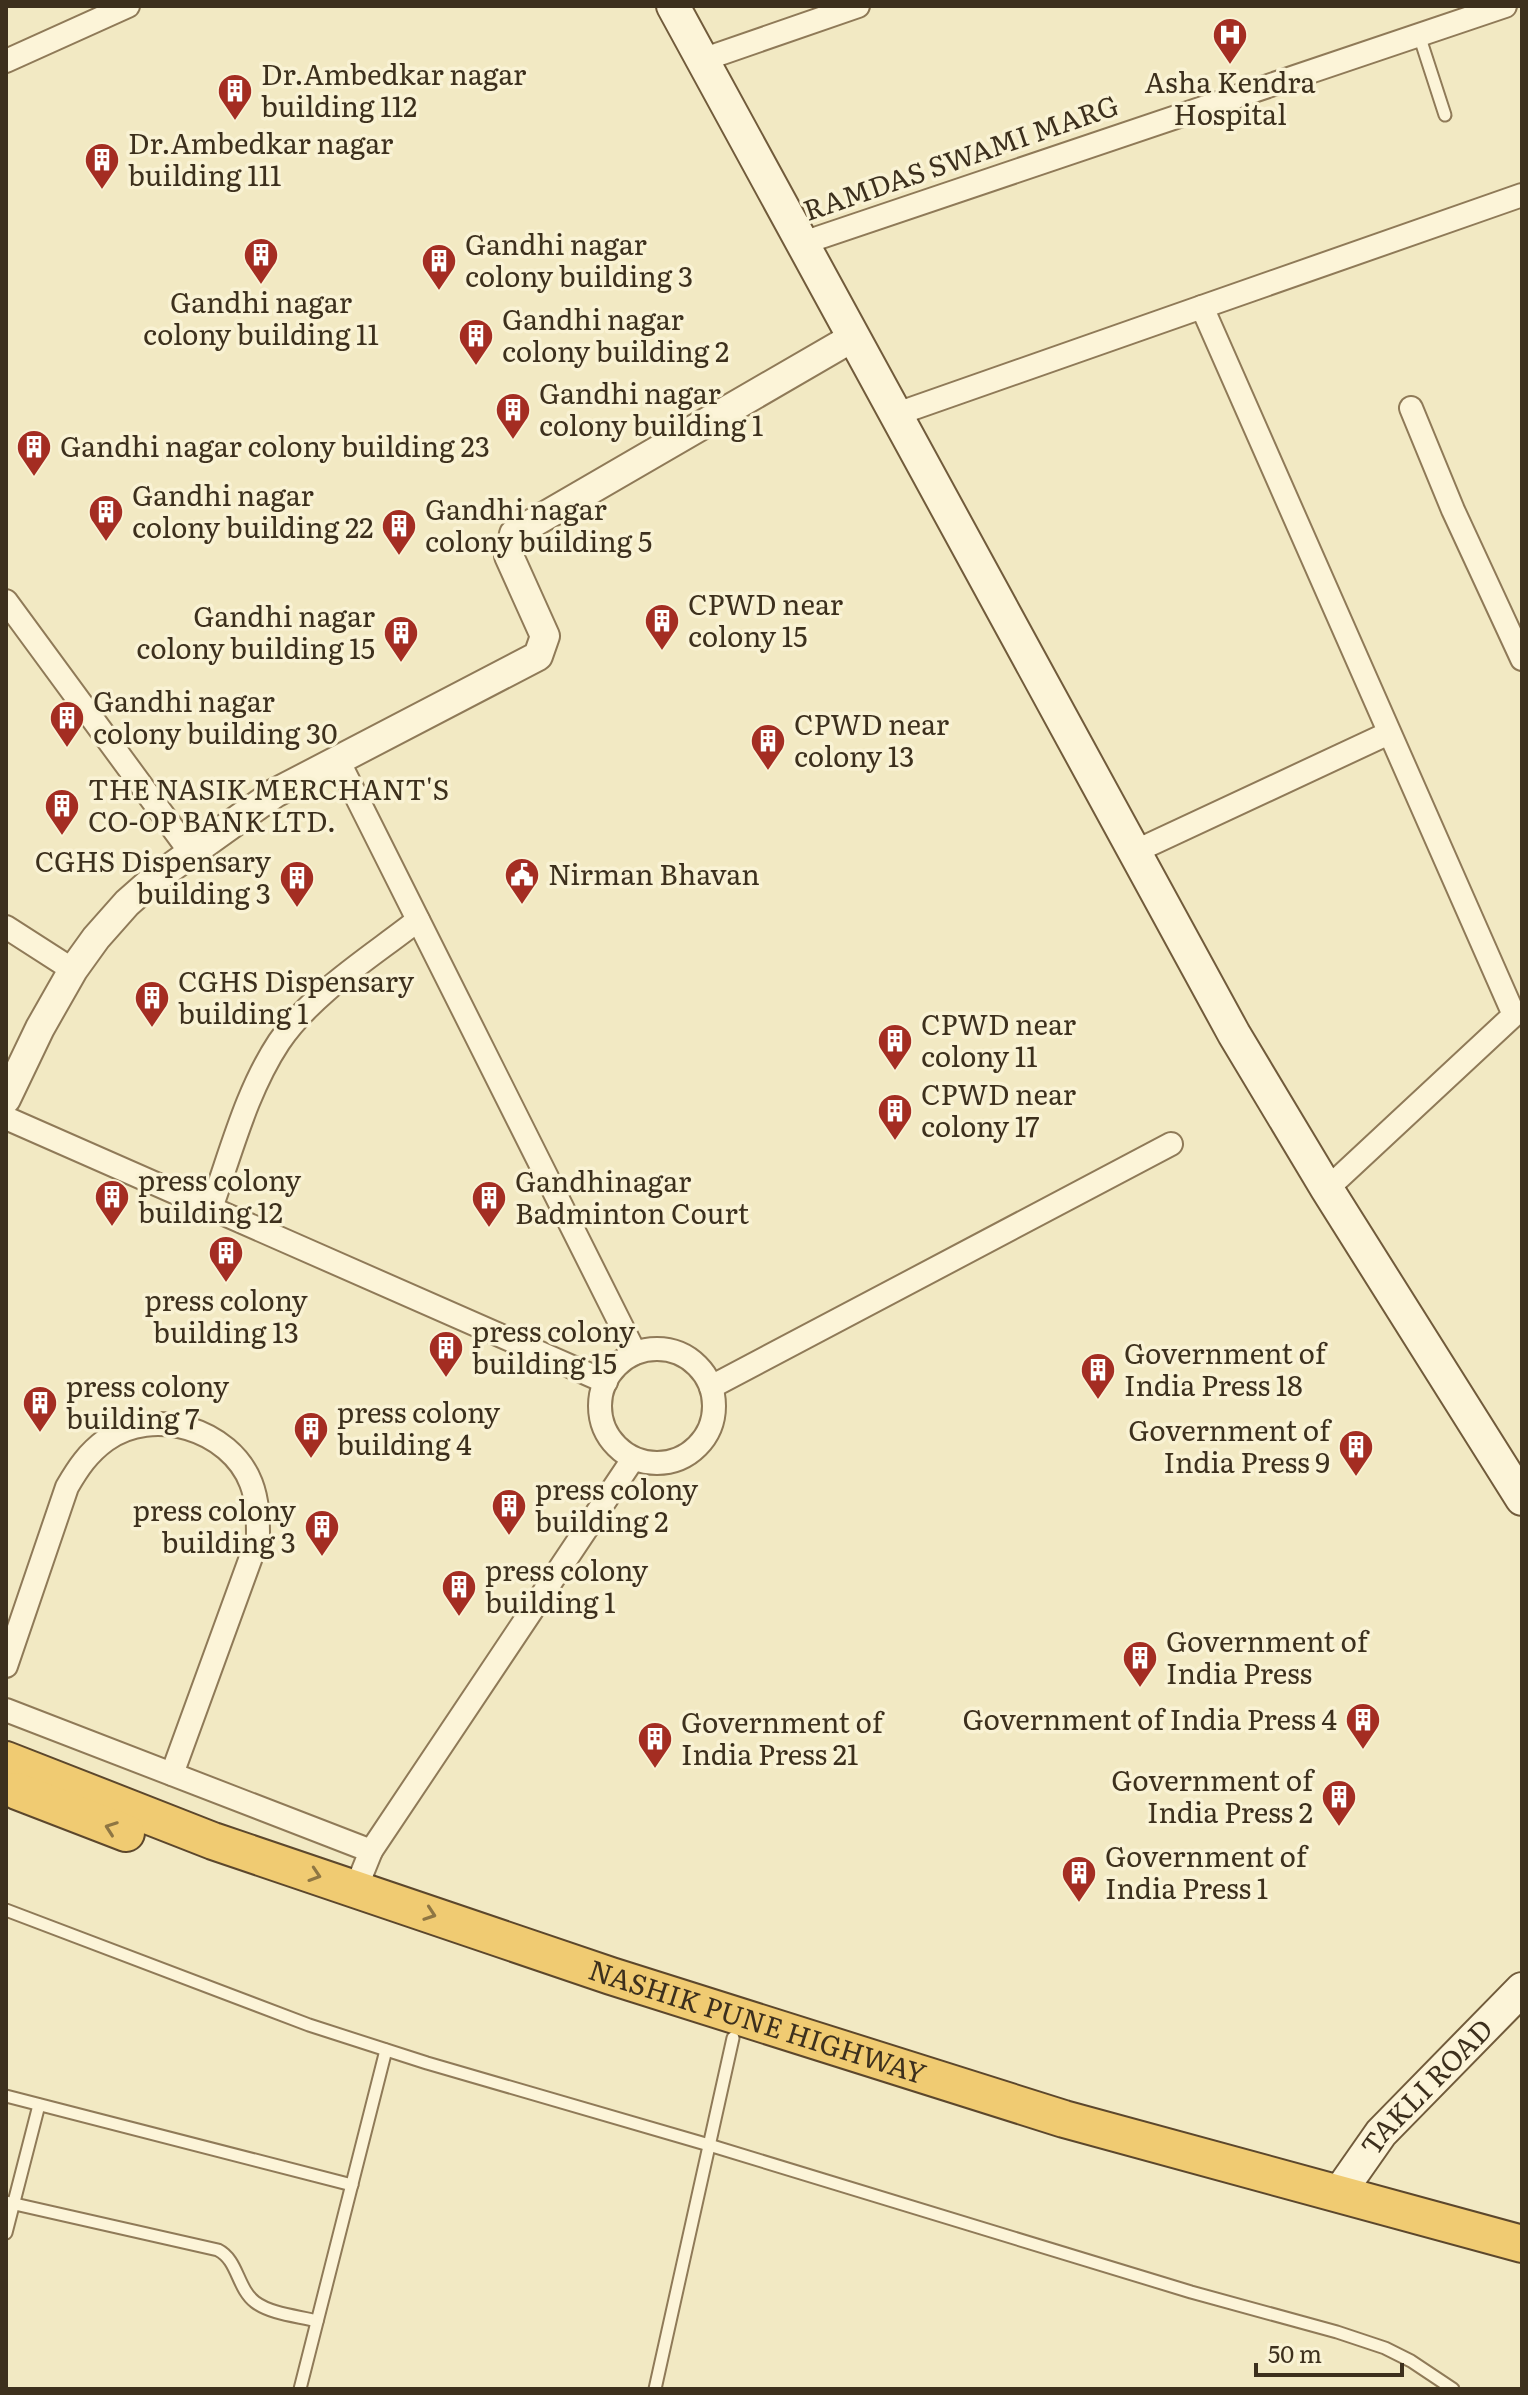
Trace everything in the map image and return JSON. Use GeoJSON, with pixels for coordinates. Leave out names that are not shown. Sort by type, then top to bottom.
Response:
{"type":"FeatureCollection","features":[{"type":"Feature","properties":{"kind":"highway","name":"NASHIK PUNE HIGHWAY"},"geometry":{"type":"LineString","coordinates":[[6,1760],[213,1841],[611,1976],[1064,2119],[1522,2244]]}},
{"type":"Feature","properties":{"kind":"highway","name":"NASHIK PUNE HIGHWAY"},"geometry":{"type":"LineString","coordinates":[[6,1787],[252,1879],[538,1977],[1102,2149],[1522,2266]]}},
{"type":"Feature","properties":{"kind":"main road"},"geometry":{"type":"LineString","coordinates":[[673,6],[800,244],[1234,1034],[1327,1189],[1522,1499]]}},
{"type":"Feature","properties":{"kind":"main road","name":"TAKLI ROAD"},"geometry":{"type":"LineString","coordinates":[[1339,2193],[1381,2133],[1522,1989]]}},
{"type":"Feature","properties":{"kind":"street"},"geometry":{"type":"LineString","coordinates":[[6,61],[128,6]]}},
{"type":"Feature","properties":{"kind":"street"},"geometry":{"type":"LineString","coordinates":[[702,60],[858,6]]}},
{"type":"Feature","properties":{"kind":"street","name":"RAMDAS SWAMI MARG"},"geometry":{"type":"LineString","coordinates":[[800,244],[1505,6]]}},
{"type":"Feature","properties":{"kind":"street"},"geometry":{"type":"LineString","coordinates":[[894,415],[1522,195]]}},
{"type":"Feature","properties":{"kind":"street"},"geometry":{"type":"LineString","coordinates":[[1202,307],[1389,733],[1518,1012],[1327,1189]]}},
{"type":"Feature","properties":{"kind":"street"},"geometry":{"type":"LineString","coordinates":[[6,1099],[40,1028],[73,970],[127,903],[275,793],[538,656],[545,636],[509,556],[514,534],[852,338]]}},
{"type":"Feature","properties":{"kind":"street"},"geometry":{"type":"LineString","coordinates":[[1411,408],[1453,510],[1522,659]]}},
{"type":"Feature","properties":{"kind":"street"},"geometry":{"type":"LineString","coordinates":[[6,601],[191,853]]}},
{"type":"Feature","properties":{"kind":"street"},"geometry":{"type":"LineString","coordinates":[[1134,852],[1389,733]]}},
{"type":"Feature","properties":{"kind":"street"},"geometry":{"type":"LineString","coordinates":[[338,760],[635,1353]]}},
{"type":"Feature","properties":{"kind":"street"},"geometry":{"type":"LineString","coordinates":[[211,1208],[255,1086],[280,1041],[316,1001],[418,920]]}},
{"type":"Feature","properties":{"kind":"street"},"geometry":{"type":"LineString","coordinates":[[6,927],[73,970]]}},
{"type":"Feature","properties":{"kind":"street"},"geometry":{"type":"LineString","coordinates":[[6,1118],[606,1382]]}},
{"type":"Feature","properties":{"kind":"street"},"geometry":{"type":"LineString","coordinates":[[711,1387],[1171,1144]]}},
{"type":"Feature","properties":{"kind":"street"},"geometry":{"type":"LineString","coordinates":[[656,1348],[674,1351],[695,1363],[709,1381],[714,1403],[712,1422],[698,1446],[673,1461],[655,1464],[633,1459],[616,1447],[605,1431],[600,1416],[601,1390],[606,1382],[611,1371],[635,1353],[656,1348]]}},
{"type":"Feature","properties":{"kind":"street"},"geometry":{"type":"LineString","coordinates":[[6,1666],[67,1487],[81,1462],[107,1439],[136,1426],[180,1426],[208,1436],[240,1464],[250,1481],[257,1503],[258,1538],[172,1774]]}},
{"type":"Feature","properties":{"kind":"street"},"geometry":{"type":"LineString","coordinates":[[356,1888],[371,1851],[633,1459]]}},
{"type":"Feature","properties":{"kind":"street"},"geometry":{"type":"LineString","coordinates":[[6,1710],[371,1851]]}},
{"type":"Feature","properties":{"kind":"lane"},"geometry":{"type":"LineString","coordinates":[[1419,35],[1445,115]]}},
{"type":"Feature","properties":{"kind":"lane"},"geometry":{"type":"LineString","coordinates":[[6,1910],[295,2020],[386,2050],[1191,2292],[1337,2332],[1385,2348],[1453,2389]]}},
{"type":"Feature","properties":{"kind":"lane"},"geometry":{"type":"LineString","coordinates":[[655,2389],[733,2038]]}},
{"type":"Feature","properties":{"kind":"lane"},"geometry":{"type":"LineString","coordinates":[[300,2389],[386,2050]]}},
{"type":"Feature","properties":{"kind":"lane"},"geometry":{"type":"LineString","coordinates":[[6,2096],[352,2185]]}},
{"type":"Feature","properties":{"kind":"lane"},"geometry":{"type":"LineString","coordinates":[[6,2233],[10,2203],[39,2105]]}},
{"type":"Feature","properties":{"kind":"lane"},"geometry":{"type":"LineString","coordinates":[[10,2203],[218,2250],[227,2254],[255,2302],[265,2308],[317,2321]]}},
{"type":"Feature","properties":{"kind":"place","name":"Asha Kendra Hospital"},"geometry":{"type":"Point","coordinates":[1230,66]}},
{"type":"Feature","properties":{"kind":"place","name":"Dr.Ambedkar nagar building 112"},"geometry":{"type":"Point","coordinates":[235,122]}},
{"type":"Feature","properties":{"kind":"place","name":"Dr.Ambedkar nagar building 111"},"geometry":{"type":"Point","coordinates":[102,191]}},
{"type":"Feature","properties":{"kind":"place","name":"Gandhi nagar colony building 11"},"geometry":{"type":"Point","coordinates":[261,286]}},
{"type":"Feature","properties":{"kind":"place","name":"Gandhi nagar colony building 3"},"geometry":{"type":"Point","coordinates":[439,292]}},
{"type":"Feature","properties":{"kind":"place","name":"Gandhi nagar colony building 2"},"geometry":{"type":"Point","coordinates":[476,367]}},
{"type":"Feature","properties":{"kind":"place","name":"Gandhi nagar colony building 1"},"geometry":{"type":"Point","coordinates":[513,441]}},
{"type":"Feature","properties":{"kind":"place","name":"Gandhi nagar colony building 23"},"geometry":{"type":"Point","coordinates":[34,478]}},
{"type":"Feature","properties":{"kind":"place","name":"Gandhi nagar colony building 22"},"geometry":{"type":"Point","coordinates":[106,543]}},
{"type":"Feature","properties":{"kind":"place","name":"Gandhi nagar colony building 5"},"geometry":{"type":"Point","coordinates":[399,557]}},
{"type":"Feature","properties":{"kind":"place","name":"CPWD near colony 15"},"geometry":{"type":"Point","coordinates":[662,652]}},
{"type":"Feature","properties":{"kind":"place","name":"Gandhi nagar colony building 15"},"geometry":{"type":"Point","coordinates":[401,664]}},
{"type":"Feature","properties":{"kind":"place","name":"Gandhi nagar colony building 30"},"geometry":{"type":"Point","coordinates":[67,749]}},
{"type":"Feature","properties":{"kind":"place","name":"CPWD near colony 13"},"geometry":{"type":"Point","coordinates":[768,772]}},
{"type":"Feature","properties":{"kind":"place","name":"THE NASIK MERCHANT'S CO-OP BANK LTD."},"geometry":{"type":"Point","coordinates":[62,837]}},
{"type":"Feature","properties":{"kind":"place","name":"Nirman Bhavan"},"geometry":{"type":"Point","coordinates":[522,906]}},
{"type":"Feature","properties":{"kind":"place","name":"CGHS Dispensary building 3"},"geometry":{"type":"Point","coordinates":[297,909]}},
{"type":"Feature","properties":{"kind":"place","name":"CGHS Dispensary building 1"},"geometry":{"type":"Point","coordinates":[152,1029]}},
{"type":"Feature","properties":{"kind":"place","name":"CPWD near colony 11"},"geometry":{"type":"Point","coordinates":[895,1072]}},
{"type":"Feature","properties":{"kind":"place","name":"CPWD near colony 17"},"geometry":{"type":"Point","coordinates":[895,1142]}},
{"type":"Feature","properties":{"kind":"place","name":"press colony building 12"},"geometry":{"type":"Point","coordinates":[112,1228]}},
{"type":"Feature","properties":{"kind":"place","name":"Gandhinagar Badminton Court"},"geometry":{"type":"Point","coordinates":[489,1229]}},
{"type":"Feature","properties":{"kind":"place","name":"press colony building 13"},"geometry":{"type":"Point","coordinates":[226,1284]}},
{"type":"Feature","properties":{"kind":"place","name":"press colony building 15"},"geometry":{"type":"Point","coordinates":[446,1379]}},
{"type":"Feature","properties":{"kind":"place","name":"Government of India Press 18"},"geometry":{"type":"Point","coordinates":[1098,1401]}},
{"type":"Feature","properties":{"kind":"place","name":"press colony building 7"},"geometry":{"type":"Point","coordinates":[40,1434]}},
{"type":"Feature","properties":{"kind":"place","name":"press colony building 4"},"geometry":{"type":"Point","coordinates":[311,1460]}},
{"type":"Feature","properties":{"kind":"place","name":"Government of India Press 9"},"geometry":{"type":"Point","coordinates":[1356,1478]}},
{"type":"Feature","properties":{"kind":"place","name":"press colony building 2"},"geometry":{"type":"Point","coordinates":[509,1537]}},
{"type":"Feature","properties":{"kind":"place","name":"press colony building 3"},"geometry":{"type":"Point","coordinates":[322,1558]}},
{"type":"Feature","properties":{"kind":"place","name":"press colony building 1"},"geometry":{"type":"Point","coordinates":[459,1618]}},
{"type":"Feature","properties":{"kind":"place","name":"Government of India Press"},"geometry":{"type":"Point","coordinates":[1140,1689]}},
{"type":"Feature","properties":{"kind":"place","name":"Government of India Press 4"},"geometry":{"type":"Point","coordinates":[1363,1751]}},
{"type":"Feature","properties":{"kind":"place","name":"Government of India Press 21"},"geometry":{"type":"Point","coordinates":[655,1770]}},
{"type":"Feature","properties":{"kind":"place","name":"Government of India Press 2"},"geometry":{"type":"Point","coordinates":[1339,1828]}},
{"type":"Feature","properties":{"kind":"place","name":"Government of India Press 1"},"geometry":{"type":"Point","coordinates":[1079,1904]}}]}
